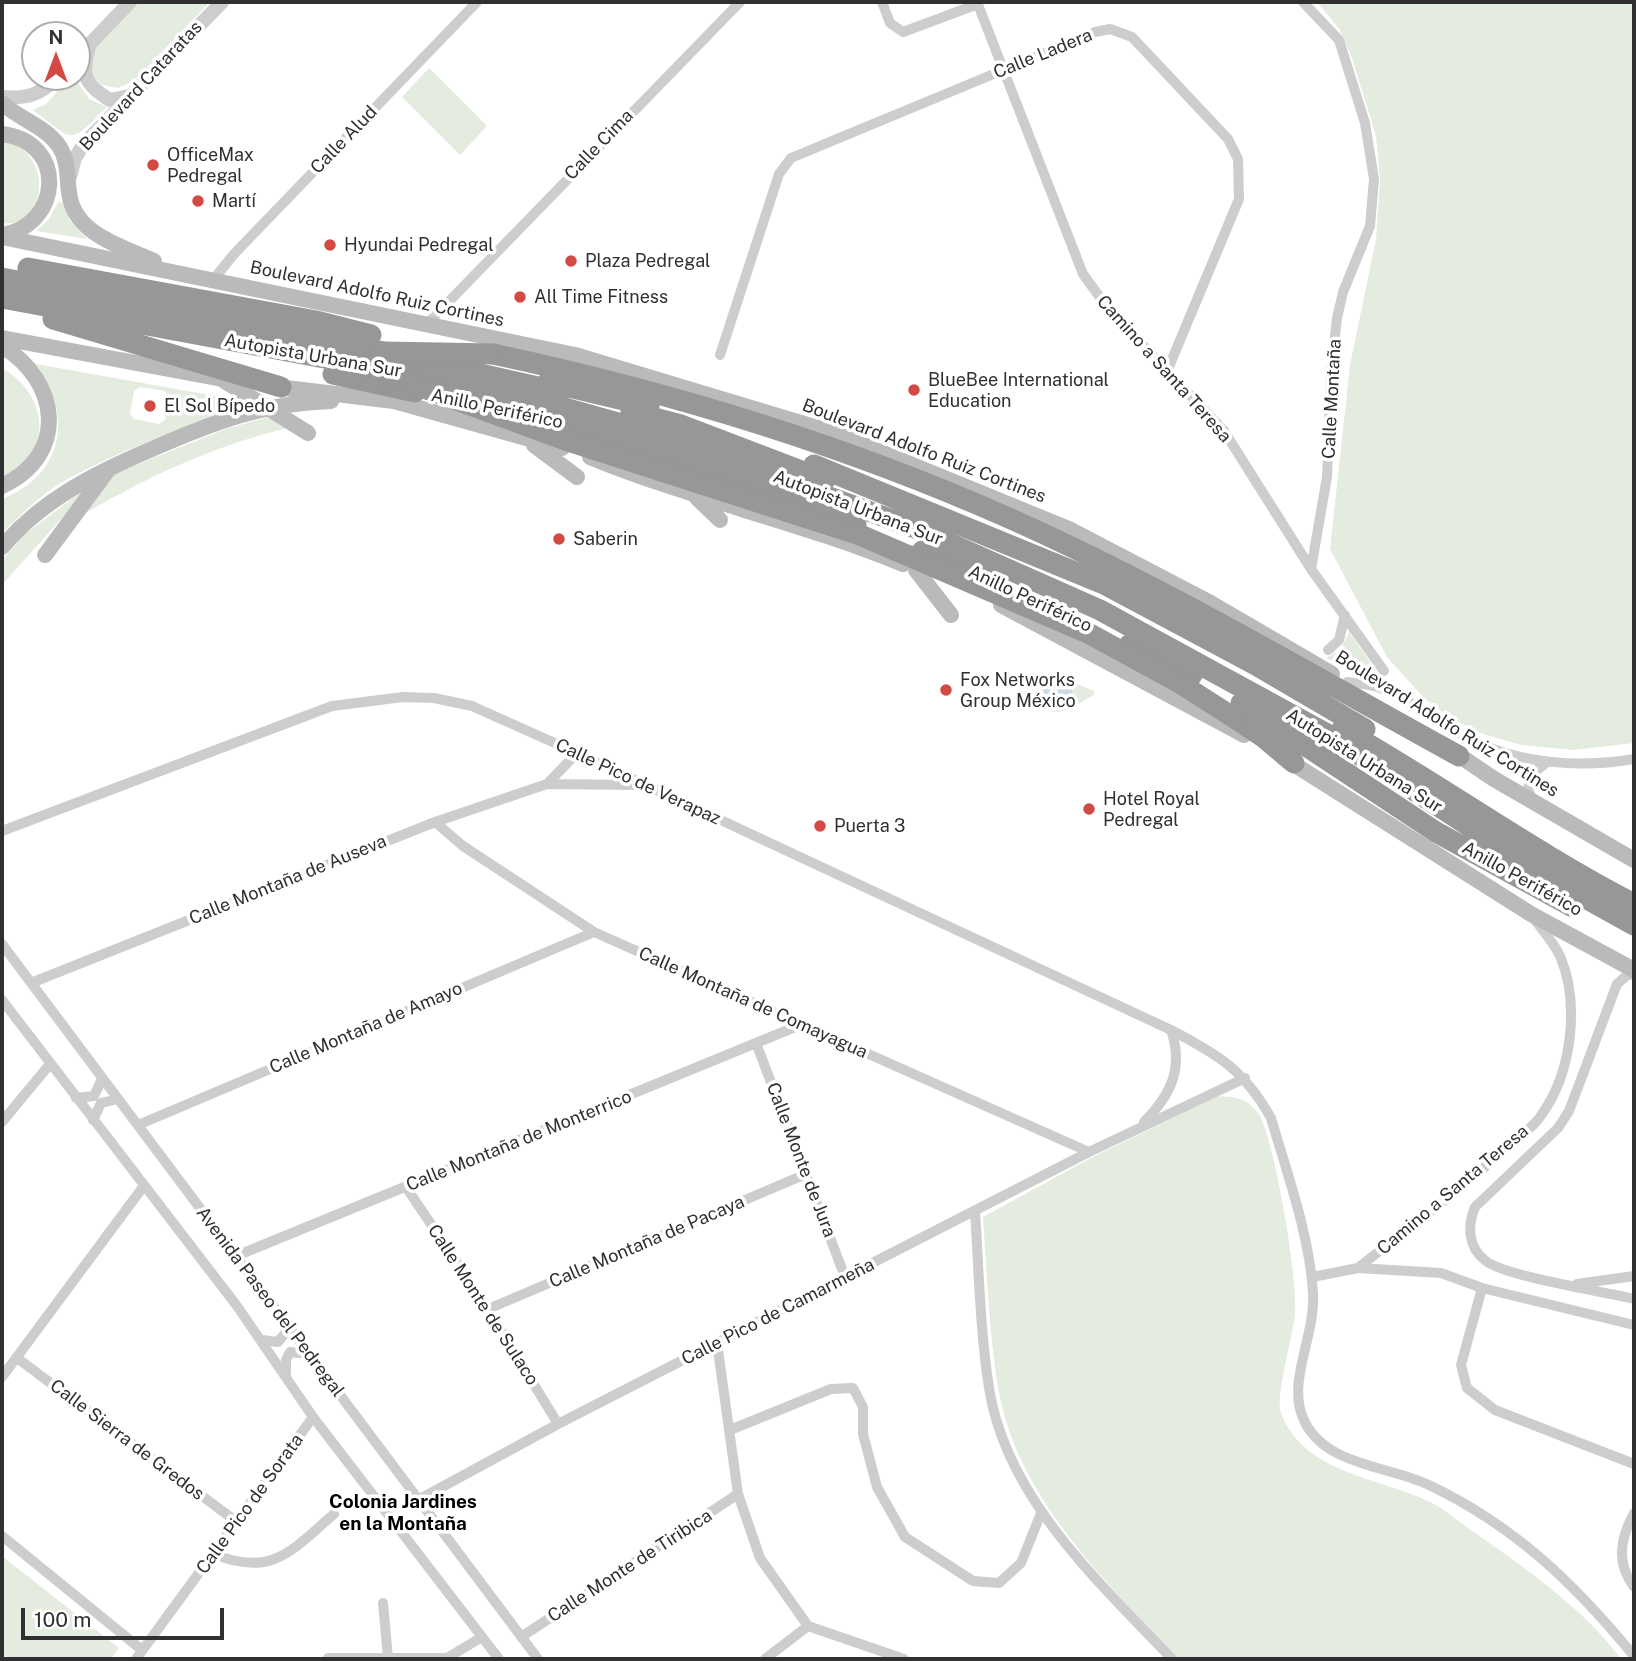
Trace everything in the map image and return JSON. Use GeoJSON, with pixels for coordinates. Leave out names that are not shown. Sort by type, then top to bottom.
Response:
{"type":"FeatureCollection","features":[{"type":"Feature","properties":{"kind":"highway","name":"Anillo Periférico"},"geometry":{"type":"LineString","coordinates":[[2,263],[316,321],[675,412],[877,489],[1104,584],[1331,709],[1569,856],[1634,890]]}},
{"type":"Feature","properties":{"kind":"highway","name":"Autopista Urbana Sur"},"geometry":{"type":"LineString","coordinates":[[2,278],[517,380],[681,425],[935,522],[1114,600],[1396,759],[1567,869],[1634,904]]}},
{"type":"Feature","properties":{"kind":"highway","name":"Autopista Urbana Sur"},"geometry":{"type":"LineString","coordinates":[[2,298],[540,401],[648,431],[927,533],[1100,610],[1327,734],[1546,876],[1634,925]]}},
{"type":"Feature","properties":{"kind":"highway","name":"Anillo Periférico"},"geometry":{"type":"LineString","coordinates":[[2,309],[577,426],[752,484],[962,567],[1197,677],[1257,712],[1436,832],[1557,900],[1634,938]]}},
{"type":"Feature","properties":{"kind":"highway"},"geometry":{"type":"LineString","coordinates":[[44,317],[281,387]]}},
{"type":"Feature","properties":{"kind":"highway"},"geometry":{"type":"LineString","coordinates":[[383,352],[493,354],[719,410],[846,452],[1012,519],[1195,609],[1460,756]]}},
{"type":"Feature","properties":{"kind":"highway"},"geometry":{"type":"LineString","coordinates":[[360,365],[565,440],[860,535],[1088,634],[1178,681],[1264,737],[1294,763]]}},
{"type":"Feature","properties":{"kind":"highway"},"geometry":{"type":"LineString","coordinates":[[1000,604],[1197,677]]}},
{"type":"Feature","properties":{"kind":"main road"},"geometry":{"type":"LineString","coordinates":[[2,103],[54,139],[62,152],[70,177],[72,205],[86,225],[118,246],[179,273]]}},
{"type":"Feature","properties":{"kind":"main road"},"geometry":{"type":"LineString","coordinates":[[2,134],[29,141],[39,149],[46,161],[49,183],[37,215],[18,230],[2,236]]}},
{"type":"Feature","properties":{"kind":"main road","name":"Boulevard Adolfo Ruiz Cortines"},"geometry":{"type":"LineString","coordinates":[[2,236],[586,357],[834,433],[1072,530],[1207,601],[1417,724],[1460,756],[1533,802],[1634,860]]}},
{"type":"Feature","properties":{"kind":"main road"},"geometry":{"type":"LineString","coordinates":[[2,338],[223,380],[394,401],[585,455],[695,496],[869,550],[1000,604],[1294,763],[1531,914],[1634,972]]}},
{"type":"Feature","properties":{"kind":"main road"},"geometry":{"type":"LineString","coordinates":[[2,346],[40,381],[49,410],[46,437],[38,455],[27,470],[2,486]]}},
{"type":"Feature","properties":{"kind":"main road"},"geometry":{"type":"LineString","coordinates":[[223,380],[308,433]]}},
{"type":"Feature","properties":{"kind":"main road"},"geometry":{"type":"LineString","coordinates":[[2,547],[51,501],[111,466],[215,421],[268,407],[316,401],[394,401]]}},
{"type":"Feature","properties":{"kind":"main road"},"geometry":{"type":"LineString","coordinates":[[524,437],[576,477]]}},
{"type":"Feature","properties":{"kind":"main road"},"geometry":{"type":"LineString","coordinates":[[45,555],[111,466]]}},
{"type":"Feature","properties":{"kind":"main road"},"geometry":{"type":"LineString","coordinates":[[695,496],[720,520]]}},
{"type":"Feature","properties":{"kind":"main road"},"geometry":{"type":"LineString","coordinates":[[916,570],[951,615]]}},
{"type":"Feature","properties":{"kind":"street"},"geometry":{"type":"LineString","coordinates":[[91,42],[130,2]]}},
{"type":"Feature","properties":{"kind":"street","name":"Boulevard Cataratas"},"geometry":{"type":"LineString","coordinates":[[70,177],[75,158],[83,145],[222,2]]}},
{"type":"Feature","properties":{"kind":"street","name":"Calle Alud"},"geometry":{"type":"LineString","coordinates":[[213,280],[234,254],[477,2]]}},
{"type":"Feature","properties":{"kind":"street","name":"Calle Cima"},"geometry":{"type":"LineString","coordinates":[[427,324],[458,289],[740,2]]}},
{"type":"Feature","properties":{"kind":"street"},"geometry":{"type":"LineString","coordinates":[[882,2],[890,23],[903,32],[977,3]]}},
{"type":"Feature","properties":{"kind":"street","name":"Calle Montaña"},"geometry":{"type":"LineString","coordinates":[[1303,2],[1339,40],[1365,123],[1374,179],[1370,226],[1343,292],[1337,318],[1331,370],[1327,477],[1311,569]]}},
{"type":"Feature","properties":{"kind":"street","name":"Camino a Santa Teresa"},"geometry":{"type":"LineString","coordinates":[[977,3],[1083,274],[1107,307],[1224,431],[1311,569],[1384,671]]}},
{"type":"Feature","properties":{"kind":"street","name":"Calle Ladera"},"geometry":{"type":"LineString","coordinates":[[720,355],[784,164],[798,155],[1095,32],[1119,31],[1132,37],[1228,139],[1238,159],[1239,200],[1168,369]]}},
{"type":"Feature","properties":{"kind":"street"},"geometry":{"type":"LineString","coordinates":[[91,85],[110,100],[126,98],[138,89]]}},
{"type":"Feature","properties":{"kind":"street"},"geometry":{"type":"LineString","coordinates":[[2,97],[34,96],[40,91]]}},
{"type":"Feature","properties":{"kind":"street"},"geometry":{"type":"LineString","coordinates":[[1328,650],[1343,632],[1345,615]]}},
{"type":"Feature","properties":{"kind":"street"},"geometry":{"type":"LineString","coordinates":[[1347,682],[1382,688],[1490,748],[1555,762]]}},
{"type":"Feature","properties":{"kind":"street","name":"Calle Pico de Verapaz"},"geometry":{"type":"LineString","coordinates":[[2,831],[332,706],[371,700],[434,698],[472,706],[576,753],[1211,1050],[1245,1078],[1271,1118],[1312,1278],[1312,1322],[1298,1396],[1301,1414],[1316,1438],[1341,1456],[1431,1486],[1503,1526],[1558,1570],[1634,1656]]}},
{"type":"Feature","properties":{"kind":"street","name":"Calle Montaña de Auseva"},"geometry":{"type":"LineString","coordinates":[[547,783],[576,753]]}},
{"type":"Feature","properties":{"kind":"street"},"geometry":{"type":"LineString","coordinates":[[1533,802],[1528,789],[1531,775],[1544,763],[1634,759]]}},
{"type":"Feature","properties":{"kind":"street","name":"Calle Montaña de Auseva"},"geometry":{"type":"LineString","coordinates":[[31,983],[435,822],[547,783],[645,785]]}},
{"type":"Feature","properties":{"kind":"street","name":"Calle Montaña de Comayagua"},"geometry":{"type":"LineString","coordinates":[[435,822],[463,846],[594,932],[1090,1152]]}},
{"type":"Feature","properties":{"kind":"street","name":"Camino a Santa Teresa"},"geometry":{"type":"LineString","coordinates":[[1358,1268],[1489,1164],[1541,1117],[1564,1067],[1570,1024],[1569,986],[1559,954],[1531,914]]}},
{"type":"Feature","properties":{"kind":"street","name":"Calle Montaña de Amayo"},"geometry":{"type":"LineString","coordinates":[[138,1125],[594,932]]}},
{"type":"Feature","properties":{"kind":"street","name":"Avenida Paseo del Pedregal"},"geometry":{"type":"LineString","coordinates":[[2,944],[538,1659]]}},
{"type":"Feature","properties":{"kind":"street","name":"Camino a Santa Teresa"},"geometry":{"type":"LineString","coordinates":[[1634,972],[1617,984],[1569,1111],[1558,1128],[1475,1207],[1471,1215],[1470,1234],[1475,1250],[1494,1266],[1634,1300]]}},
{"type":"Feature","properties":{"kind":"street","name":"Avenida Paseo del Pedregal"},"geometry":{"type":"LineString","coordinates":[[2,1000],[262,1340],[313,1416],[499,1659]]}},
{"type":"Feature","properties":{"kind":"street","name":"Calle Montaña de Monterrico"},"geometry":{"type":"LineString","coordinates":[[236,1256],[800,1025]]}},
{"type":"Feature","properties":{"kind":"street","name":"Calle Pico de Camarmeña"},"geometry":{"type":"LineString","coordinates":[[1140,1126],[1173,1085],[1177,1058],[1171,1030]]}},
{"type":"Feature","properties":{"kind":"street","name":"Calle Monte de Jura"},"geometry":{"type":"LineString","coordinates":[[756,1043],[845,1278]]}},
{"type":"Feature","properties":{"kind":"street"},"geometry":{"type":"LineString","coordinates":[[2,1122],[50,1064]]}},
{"type":"Feature","properties":{"kind":"street","name":"Calle Pico de Camarmeña"},"geometry":{"type":"LineString","coordinates":[[418,1500],[558,1424],[1140,1126],[1245,1078]]}},
{"type":"Feature","properties":{"kind":"street"},"geometry":{"type":"LineString","coordinates":[[76,1098],[94,1096],[102,1079]]}},
{"type":"Feature","properties":{"kind":"street"},"geometry":{"type":"LineString","coordinates":[[93,1120],[101,1103],[118,1099]]}},
{"type":"Feature","properties":{"kind":"street"},"geometry":{"type":"LineString","coordinates":[[1489,1164],[1502,1184]]}},
{"type":"Feature","properties":{"kind":"street","name":"Calle Montaña de Pacaya"},"geometry":{"type":"LineString","coordinates":[[488,1309],[806,1174]]}},
{"type":"Feature","properties":{"kind":"street"},"geometry":{"type":"LineString","coordinates":[[2,1377],[143,1187]]}},
{"type":"Feature","properties":{"kind":"street","name":"Calle Monte de Sulaco"},"geometry":{"type":"LineString","coordinates":[[406,1187],[488,1309],[558,1424]]}},
{"type":"Feature","properties":{"kind":"street"},"geometry":{"type":"LineString","coordinates":[[975,1212],[989,1390],[1007,1449],[1041,1513],[1171,1659]]}},
{"type":"Feature","properties":{"kind":"street","name":"Camino a Santa Teresa"},"geometry":{"type":"LineString","coordinates":[[1312,1278],[1358,1268],[1441,1273],[1482,1288],[1634,1325]]}},
{"type":"Feature","properties":{"kind":"street"},"geometry":{"type":"LineString","coordinates":[[1574,1285],[1619,1275],[1634,1276]]}},
{"type":"Feature","properties":{"kind":"street"},"geometry":{"type":"LineString","coordinates":[[1482,1288],[1461,1365],[1466,1388],[1495,1409],[1634,1464]]}},
{"type":"Feature","properties":{"kind":"street"},"geometry":{"type":"LineString","coordinates":[[262,1340],[278,1342],[287,1331],[287,1324]]}},
{"type":"Feature","properties":{"kind":"street"},"geometry":{"type":"LineString","coordinates":[[717,1343],[738,1494],[760,1558],[808,1626],[904,1659]]}},
{"type":"Feature","properties":{"kind":"street"},"geometry":{"type":"LineString","coordinates":[[286,1373],[286,1360],[290,1352],[309,1354]]}},
{"type":"Feature","properties":{"kind":"street","name":"Calle Sierra de Gredos"},"geometry":{"type":"LineString","coordinates":[[17,1358],[237,1522]]}},
{"type":"Feature","properties":{"kind":"street"},"geometry":{"type":"LineString","coordinates":[[730,1430],[831,1389],[853,1388],[863,1407],[863,1434],[877,1487],[905,1537],[973,1581],[999,1583],[1021,1563],[1041,1513]]}},
{"type":"Feature","properties":{"kind":"street","name":"Calle Pico de Sorata"},"geometry":{"type":"LineString","coordinates":[[139,1655],[313,1416]]}},
{"type":"Feature","properties":{"kind":"street","name":"Calle Monte de Tiribica"},"geometry":{"type":"LineString","coordinates":[[521,1637],[738,1494]]}},
{"type":"Feature","properties":{"kind":"street"},"geometry":{"type":"LineString","coordinates":[[1634,1513],[1625,1529],[1620,1550],[1626,1576],[1634,1587]]}},
{"type":"Feature","properties":{"kind":"street"},"geometry":{"type":"LineString","coordinates":[[214,1554],[238,1564],[266,1563],[292,1550],[334,1514]]}},
{"type":"Feature","properties":{"kind":"street"},"geometry":{"type":"LineString","coordinates":[[2,1536],[139,1655]]}},
{"type":"Feature","properties":{"kind":"street"},"geometry":{"type":"LineString","coordinates":[[383,1603],[388,1658]]}},
{"type":"Feature","properties":{"kind":"street"},"geometry":{"type":"LineString","coordinates":[[765,1659],[808,1626]]}},
{"type":"Feature","properties":{"kind":"street"},"geometry":{"type":"LineString","coordinates":[[328,1658],[447,1658],[482,1637]]}},
{"type":"Feature","properties":{"kind":"shaded area"},"geometry":{"type":"Polygon","coordinates":[[[138,2],[210,2],[135,80],[118,88],[102,85],[93,76],[91,58],[94,49],[138,2]]]}},
{"type":"Feature","properties":{"kind":"shaded area"},"geometry":{"type":"Polygon","coordinates":[[[1317,2],[1634,2],[1634,743],[1574,750],[1521,745],[1483,734],[1450,718],[1424,698],[1387,657],[1330,549],[1350,365],[1376,239],[1380,180],[1376,136],[1352,58],[1340,30],[1317,2]]]}},
{"type":"Feature","properties":{"kind":"shaded area"},"geometry":{"type":"Polygon","coordinates":[[[429,68],[487,126],[460,155],[402,97],[429,68]]]}},
{"type":"Feature","properties":{"kind":"shaded area"},"geometry":{"type":"Polygon","coordinates":[[[58,91],[84,91],[89,99],[107,107],[84,129],[71,135],[64,133],[33,110],[46,104],[58,91]]]}},
{"type":"Feature","properties":{"kind":"shaded area"},"geometry":{"type":"Polygon","coordinates":[[[2,141],[19,147],[31,159],[38,173],[36,203],[29,214],[17,222],[2,223],[2,141]]]}},
{"type":"Feature","properties":{"kind":"shaded area"},"geometry":{"type":"Polygon","coordinates":[[[58,202],[62,202],[70,221],[87,239],[36,231],[49,219],[58,202]]]}},
{"type":"Feature","properties":{"kind":"shaded area"},"geometry":{"type":"Polygon","coordinates":[[[36,364],[249,402],[253,407],[204,422],[105,460],[59,484],[29,507],[2,533],[2,499],[23,488],[39,475],[50,459],[56,441],[58,423],[48,383],[36,364]],[[140,387],[134,391],[130,413],[134,419],[159,424],[165,420],[169,397],[165,391],[140,387]]]}},
{"type":"Feature","properties":{"kind":"shaded area"},"geometry":{"type":"Polygon","coordinates":[[[2,368],[14,376],[31,396],[37,408],[39,434],[27,460],[2,481],[2,368]]]}},
{"type":"Feature","properties":{"kind":"shaded area"},"geometry":{"type":"Polygon","coordinates":[[[275,415],[291,427],[235,443],[183,463],[82,515],[113,474],[226,429],[275,415]]]}},
{"type":"Feature","properties":{"kind":"shaded area"},"geometry":{"type":"Polygon","coordinates":[[[94,482],[2,585],[2,560],[24,535],[94,482]]]}},
{"type":"Feature","properties":{"kind":"shaded area"},"geometry":{"type":"Polygon","coordinates":[[[1349,632],[1378,673],[1374,682],[1326,658],[1341,649],[1349,632]]]}},
{"type":"Feature","properties":{"kind":"shaded area"},"geometry":{"type":"Polygon","coordinates":[[[1055,674],[1094,691],[1094,695],[1066,710],[1049,711],[1039,702],[1038,696],[1043,684],[1055,674]]]}},
{"type":"Feature","properties":{"kind":"shaded area"},"geometry":{"type":"Polygon","coordinates":[[[1216,1097],[1240,1099],[1250,1104],[1258,1113],[1278,1178],[1295,1298],[1294,1324],[1282,1380],[1280,1405],[1281,1413],[1292,1433],[1307,1449],[1325,1461],[1442,1509],[1573,1607],[1621,1659],[1178,1659],[1094,1568],[1068,1535],[1044,1501],[1024,1465],[1008,1427],[998,1387],[992,1345],[983,1217],[1091,1158],[1216,1097]]]}},
{"type":"Feature","properties":{"kind":"shaded area"},"geometry":{"type":"Polygon","coordinates":[[[2,1556],[119,1648],[111,1659],[2,1659],[2,1556]]]}},
{"type":"Feature","properties":{"kind":"water"},"geometry":{"type":"Polygon","coordinates":[[[1057,678],[1068,682],[1072,693],[1068,704],[1057,708],[1046,704],[1042,693],[1046,682],[1057,678]]]}},
{"type":"Feature","properties":{"kind":"place","name":"OfficeMax Pedregal"},"geometry":{"type":"Point","coordinates":[153,165]}},
{"type":"Feature","properties":{"kind":"place","name":"Martí"},"geometry":{"type":"Point","coordinates":[198,201]}},
{"type":"Feature","properties":{"kind":"place","name":"Hyundai Pedregal"},"geometry":{"type":"Point","coordinates":[330,245]}},
{"type":"Feature","properties":{"kind":"place","name":"Plaza Pedregal"},"geometry":{"type":"Point","coordinates":[571,261]}},
{"type":"Feature","properties":{"kind":"place","name":"All Time Fitness"},"geometry":{"type":"Point","coordinates":[520,297]}},
{"type":"Feature","properties":{"kind":"place","name":"BlueBee International Education"},"geometry":{"type":"Point","coordinates":[914,390]}},
{"type":"Feature","properties":{"kind":"place","name":"El Sol Bípedo"},"geometry":{"type":"Point","coordinates":[150,406]}},
{"type":"Feature","properties":{"kind":"place","name":"Saberin"},"geometry":{"type":"Point","coordinates":[559,539]}},
{"type":"Feature","properties":{"kind":"place","name":"Fox Networks Group México"},"geometry":{"type":"Point","coordinates":[946,690]}},
{"type":"Feature","properties":{"kind":"place","name":"Hotel Royal Pedregal"},"geometry":{"type":"Point","coordinates":[1089,809]}},
{"type":"Feature","properties":{"kind":"place","name":"Puerta 3"},"geometry":{"type":"Point","coordinates":[820,826]}},
{"type":"Feature","properties":{"kind":"district","name":"Colonia Jardines en la Montaña"},"geometry":{"type":"Point","coordinates":[403,1513]}}]}
